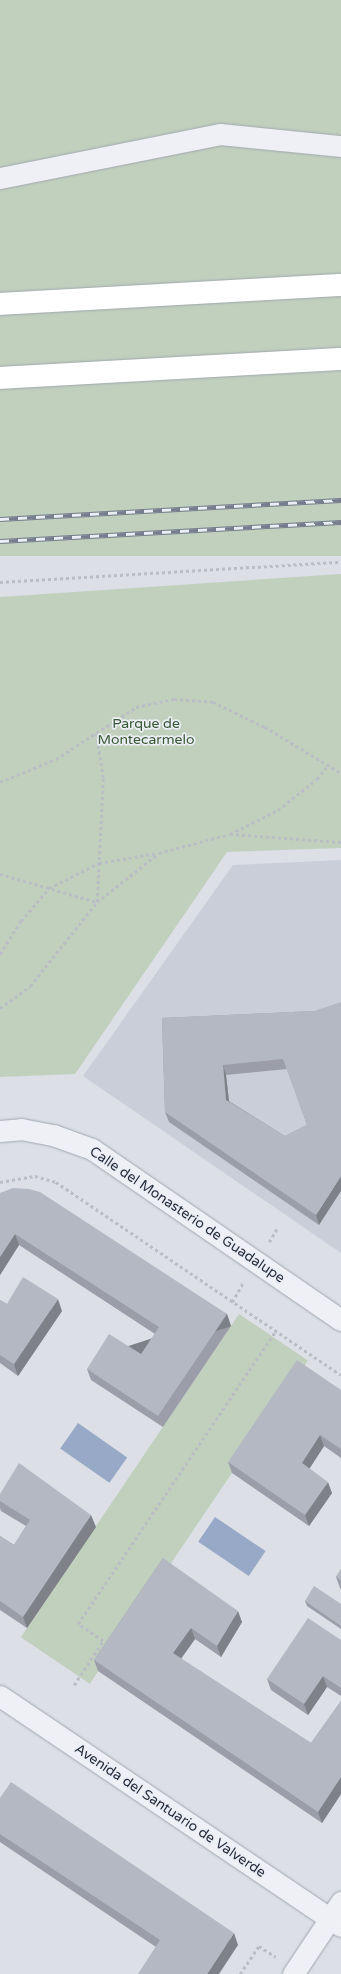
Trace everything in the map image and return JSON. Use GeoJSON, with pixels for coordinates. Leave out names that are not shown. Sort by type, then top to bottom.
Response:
{"type":"FeatureCollection","features":[{"type":"Feature","properties":{"kind":"highway"},"geometry":{"type":"LineString","coordinates":[[0,304],[341,285]]}},
{"type":"Feature","properties":{"kind":"highway"},"geometry":{"type":"LineString","coordinates":[[0,378],[341,359]]}},
{"type":"Feature","properties":{"kind":"street"},"geometry":{"type":"LineString","coordinates":[[0,178],[220,134],[341,146]]}},
{"type":"Feature","properties":{"kind":"street","name":"Calle del Monasterio de Guadalupe"},"geometry":{"type":"LineString","coordinates":[[0,1131],[21,1129],[53,1135],[92,1149],[341,1320]]}},
{"type":"Feature","properties":{"kind":"street","name":"Avenida del Santuario de Valverde"},"geometry":{"type":"LineString","coordinates":[[0,1696],[337,1915]]}},
{"type":"Feature","properties":{"kind":"street"},"geometry":{"type":"LineString","coordinates":[[293,1974],[337,1915]]}},
{"type":"Feature","properties":{"kind":"path"},"geometry":{"type":"LineString","coordinates":[[0,582],[341,562]]}},
{"type":"Feature","properties":{"kind":"path"},"geometry":{"type":"LineString","coordinates":[[0,782],[37,769],[119,716],[154,702],[213,702],[265,727],[327,766],[341,773]]}},
{"type":"Feature","properties":{"kind":"path"},"geometry":{"type":"LineString","coordinates":[[96,732],[103,778],[97,902]]}},
{"type":"Feature","properties":{"kind":"path"},"geometry":{"type":"LineString","coordinates":[[0,954],[21,921],[49,888],[99,863],[159,853],[230,834],[278,810],[317,779],[327,766]]}},
{"type":"Feature","properties":{"kind":"path"},"geometry":{"type":"LineString","coordinates":[[230,834],[341,842]]}},
{"type":"Feature","properties":{"kind":"path"},"geometry":{"type":"LineString","coordinates":[[0,1008],[30,986],[97,902],[159,853]]}},
{"type":"Feature","properties":{"kind":"path"},"geometry":{"type":"LineString","coordinates":[[0,874],[97,902]]}},
{"type":"Feature","properties":{"kind":"path"},"geometry":{"type":"LineString","coordinates":[[0,1182],[35,1176],[56,1182],[341,1375]]}},
{"type":"Feature","properties":{"kind":"path"},"geometry":{"type":"LineString","coordinates":[[74,1685],[103,1641],[78,1624],[276,1331]]}},
{"type":"Feature","properties":{"kind":"path"},"geometry":{"type":"LineString","coordinates":[[240,1974],[259,1946]]}},
{"type":"Feature","properties":{"kind":"shaded area"},"geometry":{"type":"Polygon","coordinates":[[[341,860],[341,1253],[83,1076],[233,865],[341,860]]]}},
{"type":"Feature","properties":{"kind":"green space"},"geometry":{"type":"Polygon","coordinates":[[[0,0],[341,0],[341,556],[0,556],[0,0]]]}},
{"type":"Feature","properties":{"kind":"green space","name":"Parque de Montecarmelo"},"geometry":{"type":"Polygon","coordinates":[[[341,574],[341,848],[227,852],[75,1074],[0,1077],[0,597],[341,574]]]}},
{"type":"Feature","properties":{"kind":"green space"},"geometry":{"type":"Polygon","coordinates":[[[239,1314],[308,1360],[90,1684],[21,1637],[239,1314]]]}},
{"type":"Feature","properties":{"kind":"water"},"geometry":{"type":"Polygon","coordinates":[[[78,1423],[127,1457],[109,1483],[60,1448],[78,1423]]]}},
{"type":"Feature","properties":{"kind":"water"},"geometry":{"type":"Polygon","coordinates":[[[215,1517],[266,1551],[249,1576],[198,1542],[215,1517]]]}},
{"type":"Feature","properties":{"kind":"building"},"geometry":{"type":"Polygon","coordinates":[[[341,1002],[341,1176],[316,1215],[165,1112],[162,1018],[314,1011],[341,1002]],[[283,1059],[223,1065],[226,1100],[285,1136],[307,1125],[283,1059]]]}},
{"type":"Feature","properties":{"kind":"building"},"geometry":{"type":"Polygon","coordinates":[[[13,1188],[29,1189],[40,1192],[227,1314],[158,1416],[87,1369],[109,1334],[141,1354],[159,1327],[15,1234],[0,1257],[0,1193],[13,1188]]]}},
{"type":"Feature","properties":{"kind":"building"},"geometry":{"type":"Polygon","coordinates":[[[23,1277],[58,1299],[14,1364],[0,1355],[0,1300],[7,1304],[23,1277]]]}},
{"type":"Feature","properties":{"kind":"building"},"geometry":{"type":"Polygon","coordinates":[[[297,1360],[341,1390],[341,1449],[320,1435],[302,1463],[328,1482],[305,1515],[228,1462],[297,1360]]]}},
{"type":"Feature","properties":{"kind":"building"},"geometry":{"type":"Polygon","coordinates":[[[19,1463],[91,1515],[23,1617],[0,1601],[0,1536],[14,1545],[30,1520],[0,1501],[0,1494],[19,1463]]]}},
{"type":"Feature","properties":{"kind":"building"},"geometry":{"type":"Polygon","coordinates":[[[163,1558],[238,1611],[217,1646],[191,1628],[173,1653],[311,1743],[341,1701],[341,1777],[318,1812],[94,1660],[163,1558]]]}},
{"type":"Feature","properties":{"kind":"building"},"geometry":{"type":"Polygon","coordinates":[[[341,1569],[341,1580],[336,1577],[341,1569]]]}},
{"type":"Feature","properties":{"kind":"building"},"geometry":{"type":"Polygon","coordinates":[[[314,1586],[341,1604],[341,1626],[305,1601],[314,1586]]]}},
{"type":"Feature","properties":{"kind":"building"},"geometry":{"type":"Polygon","coordinates":[[[308,1618],[341,1640],[341,1688],[323,1676],[304,1704],[267,1679],[308,1618]]]}},
{"type":"Feature","properties":{"kind":"building"},"geometry":{"type":"Polygon","coordinates":[[[11,1782],[234,1933],[207,1974],[138,1974],[160,1940],[0,1834],[0,1798],[11,1782]]]}},
{"type":"Feature","properties":{"kind":"railway"},"geometry":{"type":"LineString","coordinates":[[0,519],[341,500]]}},
{"type":"Feature","properties":{"kind":"railway"},"geometry":{"type":"LineString","coordinates":[[0,541],[341,522]]}}]}
